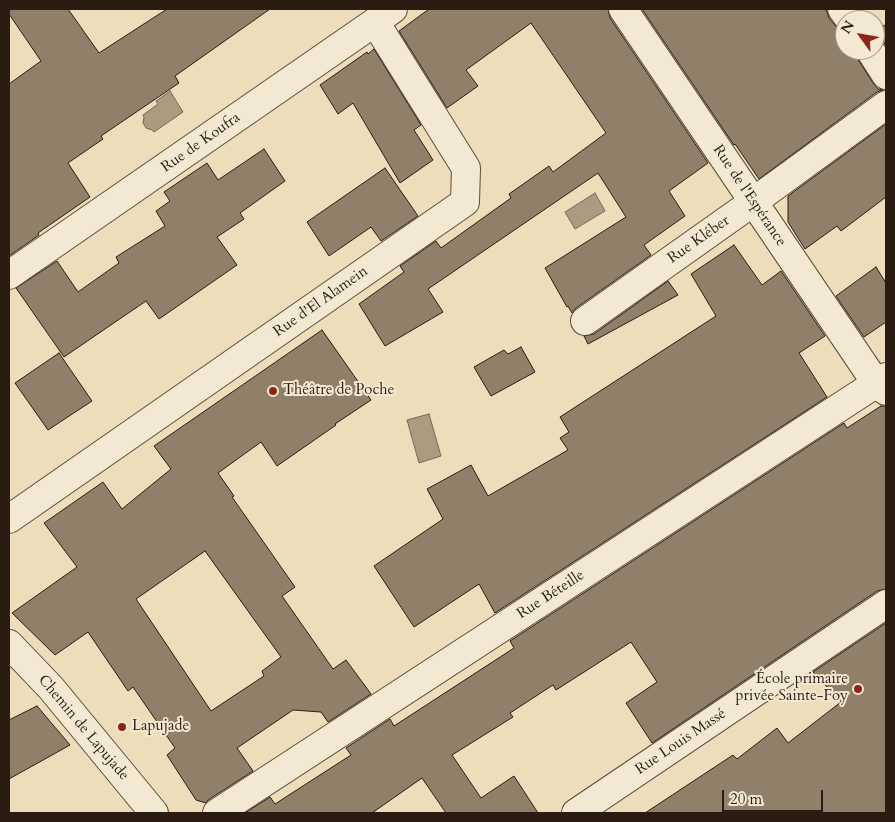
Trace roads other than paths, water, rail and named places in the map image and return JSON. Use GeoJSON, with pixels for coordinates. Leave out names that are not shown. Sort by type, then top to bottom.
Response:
{"type":"FeatureCollection","features":[{"type":"Feature","properties":{"kind":"street","name":"Rue de l'Espérance"},"geometry":{"type":"LineString","coordinates":[[623,9],[753,202],[883,384]]}},
{"type":"Feature","properties":{"kind":"street","name":"Rue de Koufra"},"geometry":{"type":"LineString","coordinates":[[9,276],[384,16]]}},
{"type":"Feature","properties":{"kind":"street","name":"Rue d'El Alamein"},"geometry":{"type":"LineString","coordinates":[[9,519],[464,202],[466,168],[384,16]]}},
{"type":"Feature","properties":{"kind":"street"},"geometry":{"type":"LineString","coordinates":[[876,60],[886,75]]}},
{"type":"Feature","properties":{"kind":"street","name":"Rue Kléber"},"geometry":{"type":"LineString","coordinates":[[585,321],[886,105]]}},
{"type":"Feature","properties":{"kind":"street","name":"Rue Béteille"},"geometry":{"type":"LineString","coordinates":[[217,813],[883,384]]}},
{"type":"Feature","properties":{"kind":"street","name":"Rue Louis Massé"},"geometry":{"type":"LineString","coordinates":[[576,813],[886,604]]}},
{"type":"Feature","properties":{"kind":"street","name":"Chemin de Lapujade"},"geometry":{"type":"LineString","coordinates":[[9,644],[51,688],[154,813]]}},
{"type":"Feature","properties":{"kind":"place","name":"Théâtre de Poche"},"geometry":{"type":"Point","coordinates":[273,391]}},
{"type":"Feature","properties":{"kind":"place","name":"École primaire privée Sainte-Foy"},"geometry":{"type":"Point","coordinates":[858,689]}},
{"type":"Feature","properties":{"kind":"place","name":"Lapujade"},"geometry":{"type":"Point","coordinates":[122,727]}}]}
